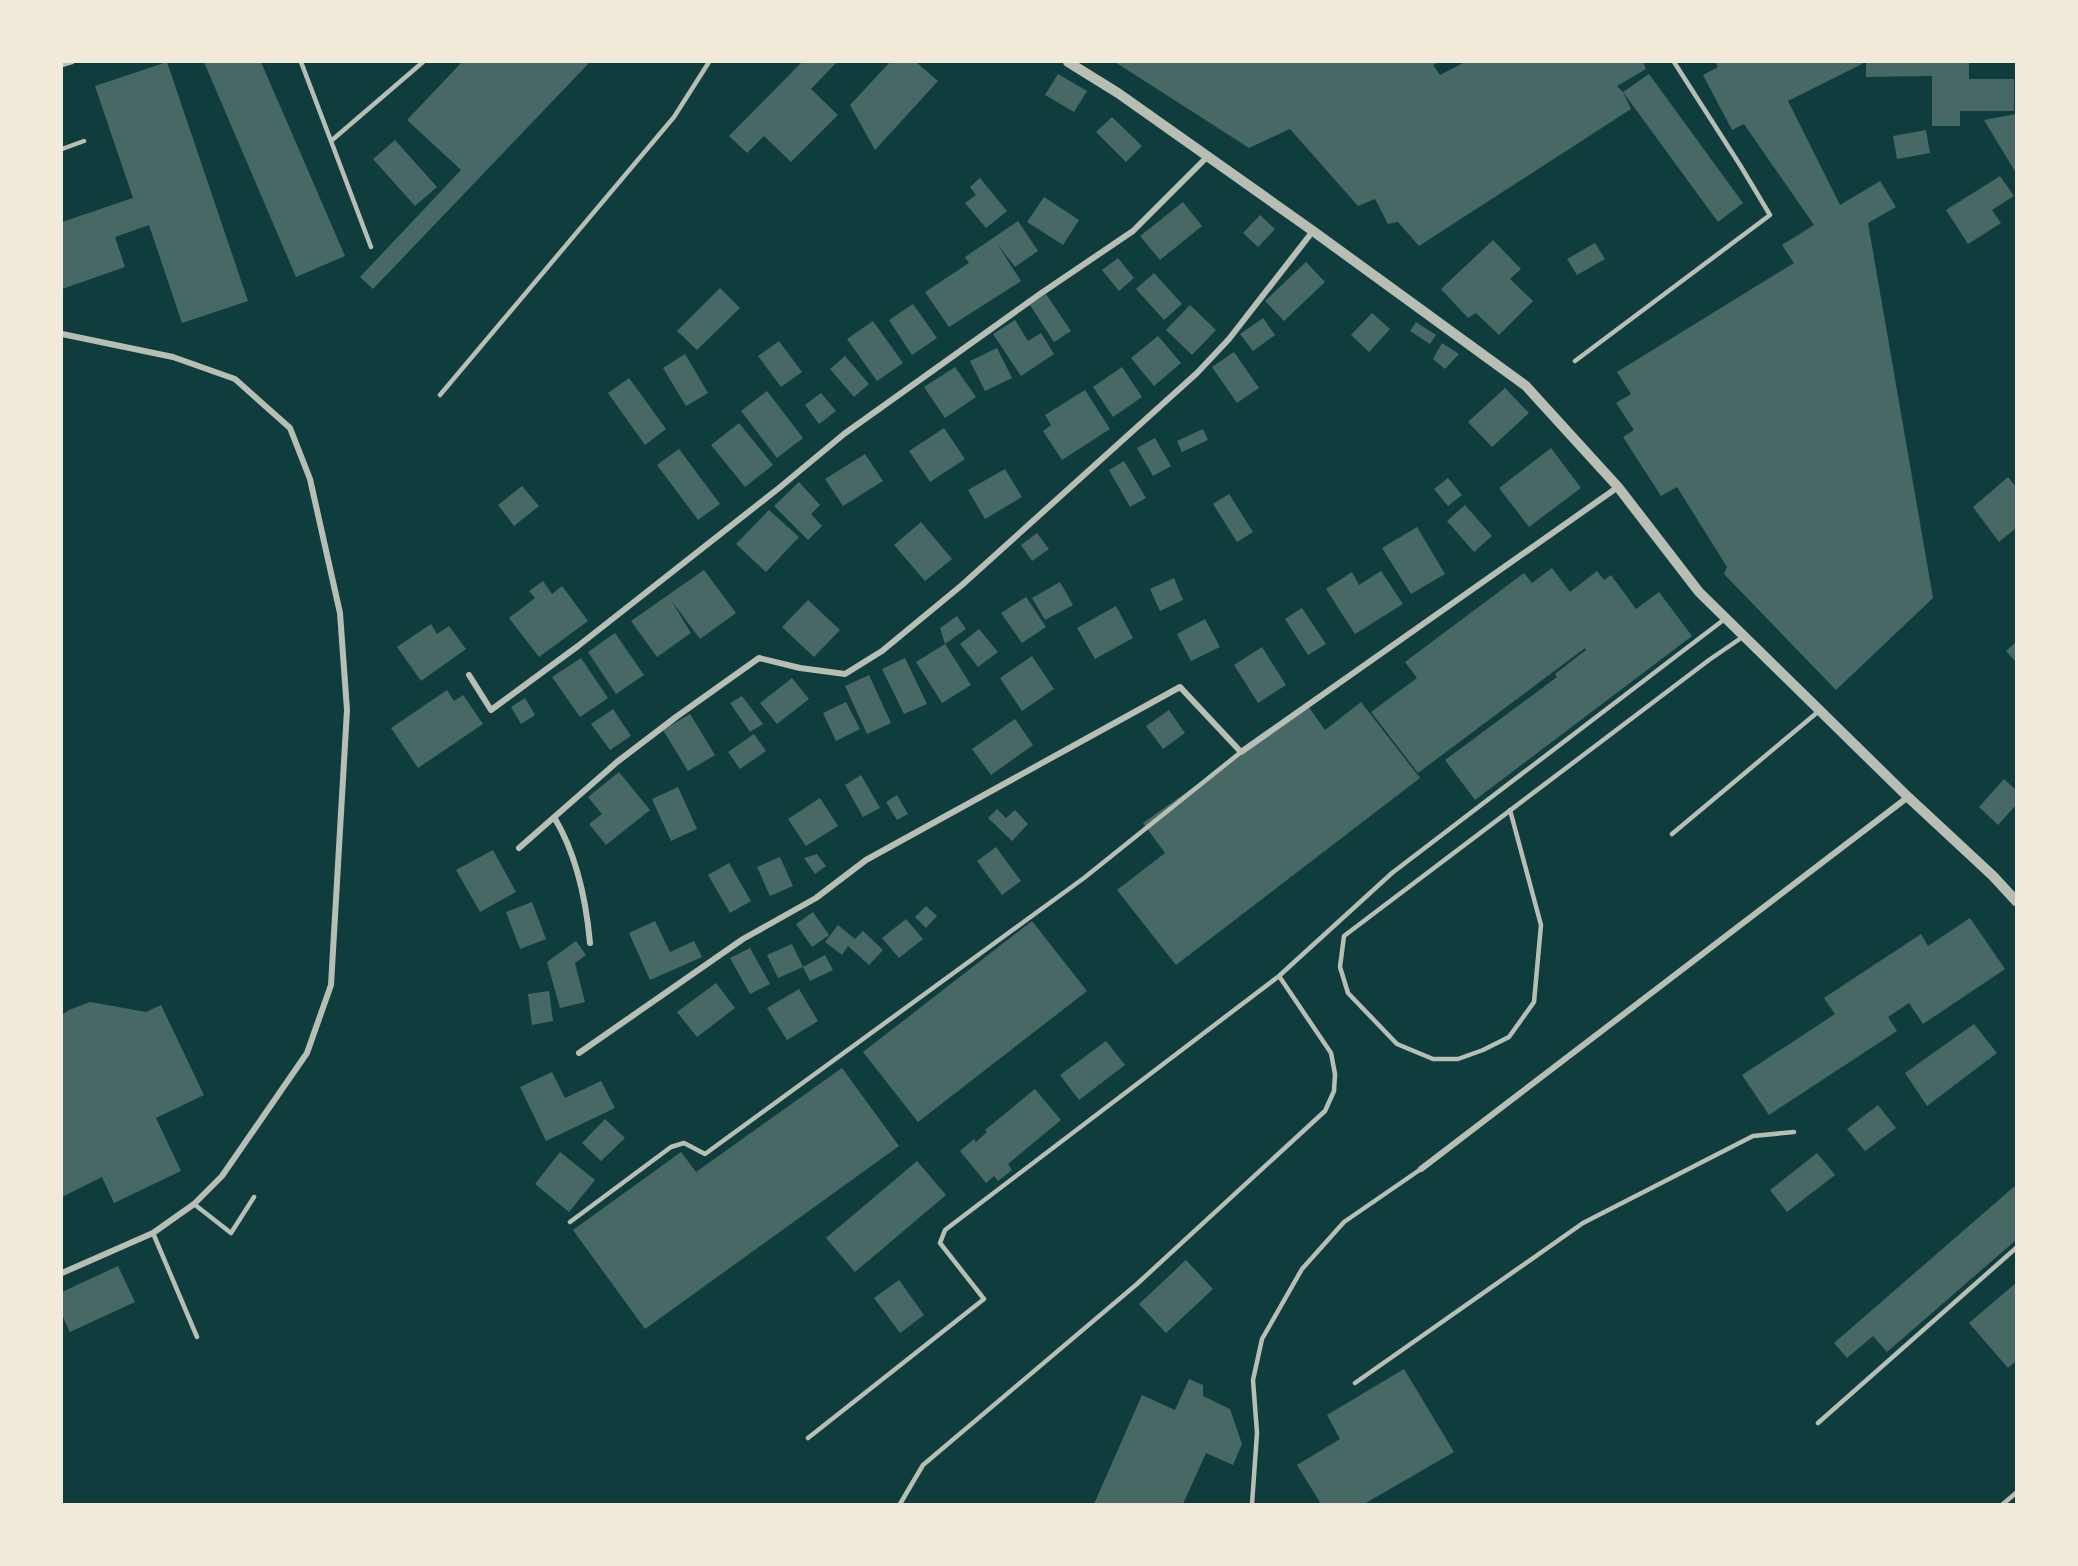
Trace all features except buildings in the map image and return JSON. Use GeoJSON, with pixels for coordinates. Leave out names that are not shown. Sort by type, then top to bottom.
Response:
{"type":"FeatureCollection","features":[{"type":"Feature","properties":{"kind":"street"},"geometry":{"type":"LineString","coordinates":[[1068,62],[1118,93],[1526,386],[1618,487],[1699,592],[1908,797],[1994,876],[2016,901]]}},
{"type":"Feature","properties":{"kind":"street"},"geometry":{"type":"LineString","coordinates":[[469,675],[491,710],[578,646],[844,434],[1040,294],[1133,231],[1207,157]]}},
{"type":"Feature","properties":{"kind":"street"},"geometry":{"type":"LineString","coordinates":[[519,848],[617,762],[759,658],[800,668],[845,674],[882,651],[962,585],[1197,373],[1229,339],[1313,231]]}},
{"type":"Feature","properties":{"kind":"street"},"geometry":{"type":"LineString","coordinates":[[62,334],[173,357],[235,379],[290,428],[310,479],[340,614],[347,710],[331,985],[307,1053],[222,1176],[194,1204],[153,1233],[62,1273]]}},
{"type":"Feature","properties":{"kind":"street"},"geometry":{"type":"LineString","coordinates":[[579,1053],[743,939],[816,898],[866,860],[1179,687],[1241,752],[1618,487]]}},
{"type":"Feature","properties":{"kind":"street"},"geometry":{"type":"LineString","coordinates":[[1421,1169],[1908,797]]}},
{"type":"Feature","properties":{"kind":"street"},"geometry":{"type":"LineString","coordinates":[[554,817],[567,838],[577,871],[586,905],[590,943]]}},
{"type":"Feature","properties":{"kind":"lane"},"geometry":{"type":"LineString","coordinates":[[62,65],[72,62]]}},
{"type":"Feature","properties":{"kind":"lane"},"geometry":{"type":"LineString","coordinates":[[301,62],[371,247]]}},
{"type":"Feature","properties":{"kind":"lane"},"geometry":{"type":"LineString","coordinates":[[331,141],[423,62]]}},
{"type":"Feature","properties":{"kind":"lane"},"geometry":{"type":"LineString","coordinates":[[440,395],[674,117],[709,62]]}},
{"type":"Feature","properties":{"kind":"lane"},"geometry":{"type":"LineString","coordinates":[[1575,362],[1770,216],[1674,62]]}},
{"type":"Feature","properties":{"kind":"lane"},"geometry":{"type":"LineString","coordinates":[[62,149],[84,141]]}},
{"type":"Feature","properties":{"kind":"lane"},"geometry":{"type":"LineString","coordinates":[[808,1438],[984,1299],[940,1243],[945,1230],[1279,976],[1392,873],[1726,618]]}},
{"type":"Feature","properties":{"kind":"lane"},"geometry":{"type":"LineString","coordinates":[[1510,810],[1540,925],[1534,1002],[1509,1037],[1458,1059],[1433,1059],[1397,1044],[1348,993],[1340,968],[1344,936],[1510,810],[1709,660],[1744,636]]}},
{"type":"Feature","properties":{"kind":"lane"},"geometry":{"type":"LineString","coordinates":[[1672,834],[1820,710]]}},
{"type":"Feature","properties":{"kind":"lane"},"geometry":{"type":"LineString","coordinates":[[570,1222],[671,1147],[684,1143],[705,1154],[1084,878],[1241,752]]}},
{"type":"Feature","properties":{"kind":"lane"},"geometry":{"type":"LineString","coordinates":[[900,1504],[923,1465],[1137,1284],[1325,1111],[1334,1091],[1335,1074],[1331,1053],[1279,976]]}},
{"type":"Feature","properties":{"kind":"lane"},"geometry":{"type":"LineString","coordinates":[[1355,1383],[1583,1223],[1753,1137],[1794,1132]]}},
{"type":"Feature","properties":{"kind":"lane"},"geometry":{"type":"LineString","coordinates":[[1252,1504],[1257,1433],[1253,1380],[1262,1339],[1302,1269],[1344,1222],[1421,1169]]}},
{"type":"Feature","properties":{"kind":"lane"},"geometry":{"type":"LineString","coordinates":[[194,1204],[231,1233],[254,1197]]}},
{"type":"Feature","properties":{"kind":"lane"},"geometry":{"type":"LineString","coordinates":[[153,1233],[197,1336]]}},
{"type":"Feature","properties":{"kind":"lane"},"geometry":{"type":"LineString","coordinates":[[1818,1423],[2016,1248]]}},
{"type":"Feature","properties":{"kind":"lane"},"geometry":{"type":"LineString","coordinates":[[2003,1504],[2016,1493]]}}]}
